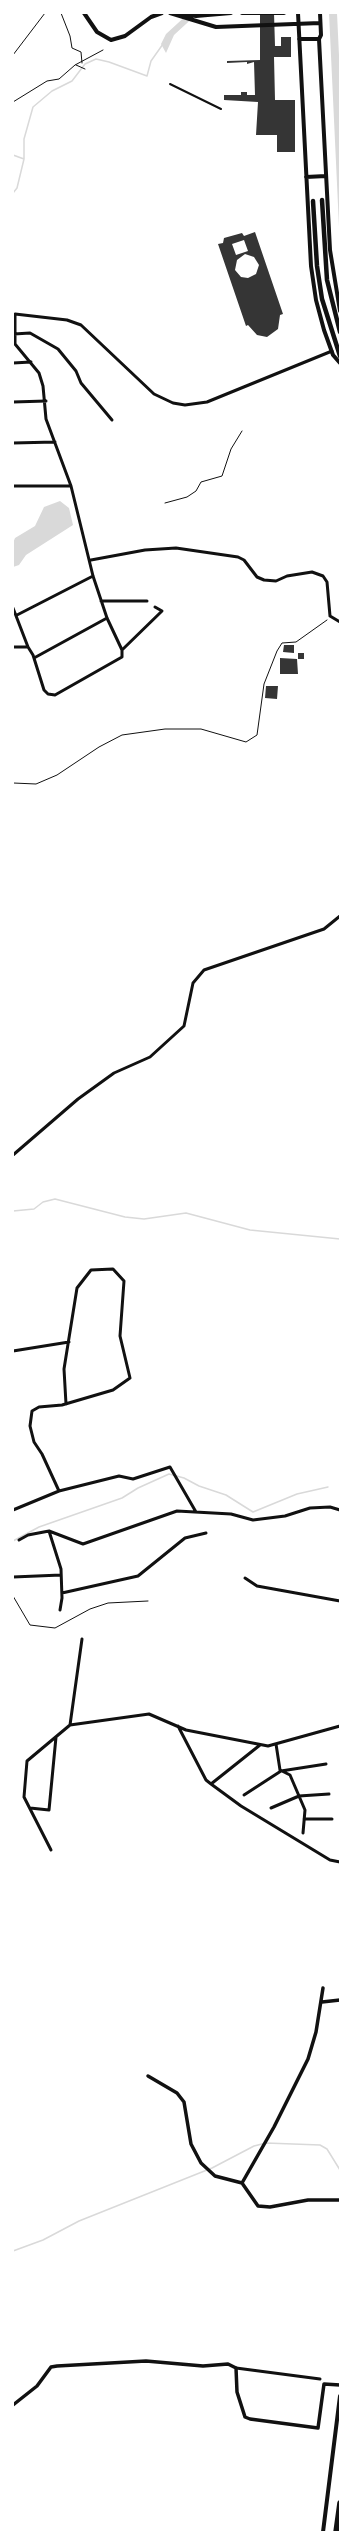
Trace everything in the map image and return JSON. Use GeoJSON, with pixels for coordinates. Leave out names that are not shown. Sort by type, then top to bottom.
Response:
{"type":"FeatureCollection","features":[{"type":"Feature","properties":{"kind":"highway"},"geometry":{"type":"LineString","coordinates":[[336,2532],[340,2503]]}},
{"type":"Feature","properties":{"kind":"main road"},"geometry":{"type":"LineString","coordinates":[[84,13],[97,32],[111,40],[125,36],[151,18],[162,13]]}},
{"type":"Feature","properties":{"kind":"main road"},"geometry":{"type":"LineString","coordinates":[[171,13],[216,27],[320,23]]}},
{"type":"Feature","properties":{"kind":"main road"},"geometry":{"type":"LineString","coordinates":[[181,16],[231,13]]}},
{"type":"Feature","properties":{"kind":"main road"},"geometry":{"type":"LineString","coordinates":[[242,13],[284,13]]}},
{"type":"Feature","properties":{"kind":"main road"},"geometry":{"type":"LineString","coordinates":[[298,13],[312,282],[320,315],[333,353],[340,363]]}},
{"type":"Feature","properties":{"kind":"main road"},"geometry":{"type":"LineString","coordinates":[[320,13],[319,39],[326,176],[332,265],[340,311]]}},
{"type":"Feature","properties":{"kind":"main road"},"geometry":{"type":"LineString","coordinates":[[300,39],[319,39]]}},
{"type":"Feature","properties":{"kind":"main road"},"geometry":{"type":"LineString","coordinates":[[306,177],[326,176]]}},
{"type":"Feature","properties":{"kind":"main road"},"geometry":{"type":"LineString","coordinates":[[322,200],[327,280],[340,332]]}},
{"type":"Feature","properties":{"kind":"main road"},"geometry":{"type":"LineString","coordinates":[[313,201],[317,266],[322,299],[340,354]]}},
{"type":"Feature","properties":{"kind":"main road"},"geometry":{"type":"LineString","coordinates":[[323,2532],[340,2396]]}},
{"type":"Feature","properties":{"kind":"street"},"geometry":{"type":"LineString","coordinates":[[202,13],[214,14]]}},
{"type":"Feature","properties":{"kind":"street"},"geometry":{"type":"LineString","coordinates":[[170,84],[221,109]]}},
{"type":"Feature","properties":{"kind":"street"},"geometry":{"type":"LineString","coordinates":[[13,608],[17,615],[28,647],[34,658],[44,690],[48,694],[55,695],[122,657],[122,650],[107,618],[93,576],[91,560],[71,486],[46,419],[46,401],[39,373],[14,342],[15,314],[74,322],[86,329],[154,394],[173,403],[185,405],[207,402],[333,353]]}},
{"type":"Feature","properties":{"kind":"street"},"geometry":{"type":"LineString","coordinates":[[14,334],[30,333],[58,349],[76,371],[81,382],[112,420]]}},
{"type":"Feature","properties":{"kind":"street"},"geometry":{"type":"LineString","coordinates":[[13,363],[31,362]]}},
{"type":"Feature","properties":{"kind":"street"},"geometry":{"type":"LineString","coordinates":[[13,402],[46,401]]}},
{"type":"Feature","properties":{"kind":"street"},"geometry":{"type":"LineString","coordinates":[[13,443],[55,442]]}},
{"type":"Feature","properties":{"kind":"street"},"geometry":{"type":"LineString","coordinates":[[13,486],[71,486]]}},
{"type":"Feature","properties":{"kind":"street"},"geometry":{"type":"LineString","coordinates":[[91,560],[145,550],[176,548],[238,557],[244,560],[257,576],[264,580],[276,581],[292,575],[312,572],[323,576],[327,582],[330,617],[340,622]]}},
{"type":"Feature","properties":{"kind":"street"},"geometry":{"type":"LineString","coordinates":[[17,615],[93,576]]}},
{"type":"Feature","properties":{"kind":"street"},"geometry":{"type":"LineString","coordinates":[[101,600],[147,601]]}},
{"type":"Feature","properties":{"kind":"street"},"geometry":{"type":"LineString","coordinates":[[122,650],[162,612],[155,607]]}},
{"type":"Feature","properties":{"kind":"street"},"geometry":{"type":"LineString","coordinates":[[34,658],[107,618]]}},
{"type":"Feature","properties":{"kind":"street"},"geometry":{"type":"LineString","coordinates":[[13,647],[28,647]]}},
{"type":"Feature","properties":{"kind":"street"},"geometry":{"type":"LineString","coordinates":[[13,1155],[78,1099],[114,1074],[150,1057],[184,1026],[193,983],[204,970],[324,929],[340,916]]}},
{"type":"Feature","properties":{"kind":"street"},"geometry":{"type":"LineString","coordinates":[[60,1491],[42,1454],[34,1442],[30,1426],[32,1411],[39,1407],[66,1404],[112,1390],[130,1378],[120,1336],[124,1281],[113,1269],[91,1270],[77,1288],[64,1368],[66,1404]]}},
{"type":"Feature","properties":{"kind":"street"},"geometry":{"type":"LineString","coordinates":[[13,1351],[69,1342]]}},
{"type":"Feature","properties":{"kind":"street"},"geometry":{"type":"LineString","coordinates":[[13,1510],[60,1491],[119,1476],[133,1479],[170,1467],[196,1512]]}},
{"type":"Feature","properties":{"kind":"street"},"geometry":{"type":"LineString","coordinates":[[19,1540],[28,1535],[49,1531],[83,1544],[177,1511],[230,1514],[253,1520],[285,1516],[310,1508],[330,1507],[340,1510]]}},
{"type":"Feature","properties":{"kind":"street"},"geometry":{"type":"LineString","coordinates":[[49,1531],[61,1575],[62,1593],[60,1610]]}},
{"type":"Feature","properties":{"kind":"street"},"geometry":{"type":"LineString","coordinates":[[62,1593],[138,1576],[185,1538],[206,1534]]}},
{"type":"Feature","properties":{"kind":"street"},"geometry":{"type":"LineString","coordinates":[[13,1577],[61,1575]]}},
{"type":"Feature","properties":{"kind":"street"},"geometry":{"type":"LineString","coordinates":[[245,1578],[257,1586],[340,1601]]}},
{"type":"Feature","properties":{"kind":"street"},"geometry":{"type":"LineString","coordinates":[[70,1725],[82,1639]]}},
{"type":"Feature","properties":{"kind":"street"},"geometry":{"type":"LineString","coordinates":[[52,1850],[24,1797],[27,1761],[70,1725],[149,1714],[186,1730],[268,1746],[340,1726]]}},
{"type":"Feature","properties":{"kind":"street"},"geometry":{"type":"LineString","coordinates":[[178,1726],[206,1780],[241,1806],[330,1860],[340,1862]]}},
{"type":"Feature","properties":{"kind":"street"},"geometry":{"type":"LineString","coordinates":[[30,1808],[49,1810],[56,1737]]}},
{"type":"Feature","properties":{"kind":"street"},"geometry":{"type":"LineString","coordinates":[[276,1744],[282,1770],[290,1775],[305,1810],[303,1833]]}},
{"type":"Feature","properties":{"kind":"street"},"geometry":{"type":"LineString","coordinates":[[211,1784],[260,1745]]}},
{"type":"Feature","properties":{"kind":"street"},"geometry":{"type":"LineString","coordinates":[[244,1795],[282,1770],[326,1764]]}},
{"type":"Feature","properties":{"kind":"street"},"geometry":{"type":"LineString","coordinates":[[271,1808],[299,1796],[329,1794]]}},
{"type":"Feature","properties":{"kind":"street"},"geometry":{"type":"LineString","coordinates":[[304,1819],[332,1819]]}},
{"type":"Feature","properties":{"kind":"street"},"geometry":{"type":"LineString","coordinates":[[242,2184],[267,2140],[308,2059],[322,2002],[323,1988]]}},
{"type":"Feature","properties":{"kind":"street"},"geometry":{"type":"LineString","coordinates":[[322,2002],[340,2000]]}},
{"type":"Feature","properties":{"kind":"street"},"geometry":{"type":"LineString","coordinates":[[148,2076],[181,2097],[186,2107],[193,2149],[204,2166],[215,2176],[242,2184],[255,2204],[262,2207],[308,2200],[340,2200]]}},
{"type":"Feature","properties":{"kind":"street"},"geometry":{"type":"LineString","coordinates":[[13,2405],[37,2386],[51,2367],[57,2366],[152,2361],[203,2366],[228,2364],[236,2368],[320,2379]]}},
{"type":"Feature","properties":{"kind":"street"},"geometry":{"type":"LineString","coordinates":[[236,2368],[237,2396],[243,2415],[250,2420],[318,2428],[324,2384],[340,2385]]}},
{"type":"Feature","properties":{"kind":"path"},"geometry":{"type":"LineString","coordinates":[[13,55],[45,13]]}},
{"type":"Feature","properties":{"kind":"path"},"geometry":{"type":"LineString","coordinates":[[60,13],[70,36],[72,48],[81,52],[82,63]]}},
{"type":"Feature","properties":{"kind":"path"},"geometry":{"type":"LineString","coordinates":[[13,102],[47,81],[59,79],[94,53],[103,50]]}},
{"type":"Feature","properties":{"kind":"path"},"geometry":{"type":"LineString","coordinates":[[76,65],[86,69]]}},
{"type":"Feature","properties":{"kind":"path"},"geometry":{"type":"LineString","coordinates":[[165,503],[187,497],[196,491],[201,482],[222,476],[231,449],[242,431]]}},
{"type":"Feature","properties":{"kind":"path"},"geometry":{"type":"LineString","coordinates":[[13,784],[36,784],[43,781],[122,735],[165,729],[201,729],[246,742],[257,735],[264,684],[277,651],[282,644],[296,642],[330,617]]}},
{"type":"Feature","properties":{"kind":"path"},"geometry":{"type":"LineString","coordinates":[[13,1596],[30,1624],[55,1628],[90,1609],[108,1603],[148,1600]]}},
{"type":"Feature","properties":{"kind":"shaded area"},"geometry":{"type":"Polygon","coordinates":[[[189,13],[198,13],[174,35],[166,53],[161,44],[166,34],[189,13]]]}},
{"type":"Feature","properties":{"kind":"shaded area"},"geometry":{"type":"Polygon","coordinates":[[[329,13],[337,13],[340,77],[340,248],[329,13]]]}},
{"type":"Feature","properties":{"kind":"shaded area"},"geometry":{"type":"Polygon","coordinates":[[[60,501],[69,508],[73,525],[26,555],[19,565],[13,567],[13,543],[15,538],[35,526],[44,507],[60,501]]]}},
{"type":"Feature","properties":{"kind":"building"},"geometry":{"type":"Polygon","coordinates":[[[260,13],[274,13],[275,46],[281,46],[281,37],[291,37],[291,57],[274,57],[275,100],[295,100],[295,152],[277,152],[277,135],[256,135],[258,102],[224,100],[224,95],[241,95],[241,92],[247,92],[247,95],[255,95],[254,62],[247,64],[247,62],[227,63],[227,61],[260,60],[260,13]]]}},
{"type":"Feature","properties":{"kind":"building"},"geometry":{"type":"Polygon","coordinates":[[[255,232],[283,314],[280,315],[278,329],[267,337],[257,335],[248,325],[246,326],[218,244],[223,243],[224,238],[242,233],[244,236],[255,232]],[[244,240],[232,244],[236,255],[248,251],[244,240]],[[245,254],[237,260],[235,270],[241,277],[248,278],[256,274],[259,265],[254,257],[245,254]]]}},
{"type":"Feature","properties":{"kind":"building"},"geometry":{"type":"Polygon","coordinates":[[[284,645],[294,645],[294,653],[283,652],[284,645]]]}},
{"type":"Feature","properties":{"kind":"building"},"geometry":{"type":"Polygon","coordinates":[[[298,653],[304,653],[304,659],[298,659],[298,653]]]}},
{"type":"Feature","properties":{"kind":"building"},"geometry":{"type":"Polygon","coordinates":[[[280,658],[297,659],[298,674],[280,674],[280,658]]]}},
{"type":"Feature","properties":{"kind":"building"},"geometry":{"type":"Polygon","coordinates":[[[266,686],[278,686],[277,699],[265,698],[266,686]]]}},
{"type":"Feature","properties":{"kind":"waterway"},"geometry":{"type":"LineString","coordinates":[[13,155],[24,159],[24,139],[33,107],[52,91],[72,81],[85,64],[96,59],[109,62],[147,76],[151,61],[163,44]]}},
{"type":"Feature","properties":{"kind":"waterway"},"geometry":{"type":"LineString","coordinates":[[13,193],[17,188],[24,159]]}},
{"type":"Feature","properties":{"kind":"waterway"},"geometry":{"type":"LineString","coordinates":[[13,1211],[34,1209],[43,1202],[55,1199],[125,1217],[144,1219],[186,1213],[250,1230],[340,1239]]}},
{"type":"Feature","properties":{"kind":"waterway"},"geometry":{"type":"LineString","coordinates":[[13,1541],[39,1527],[122,1498],[138,1488],[169,1474],[184,1478],[199,1486],[226,1495],[253,1512],[297,1494],[328,1487]]}},
{"type":"Feature","properties":{"kind":"waterway"},"geometry":{"type":"LineString","coordinates":[[13,2251],[43,2240],[79,2221],[212,2168],[254,2146],[266,2143],[320,2145],[327,2149],[340,2170]]}}]}
